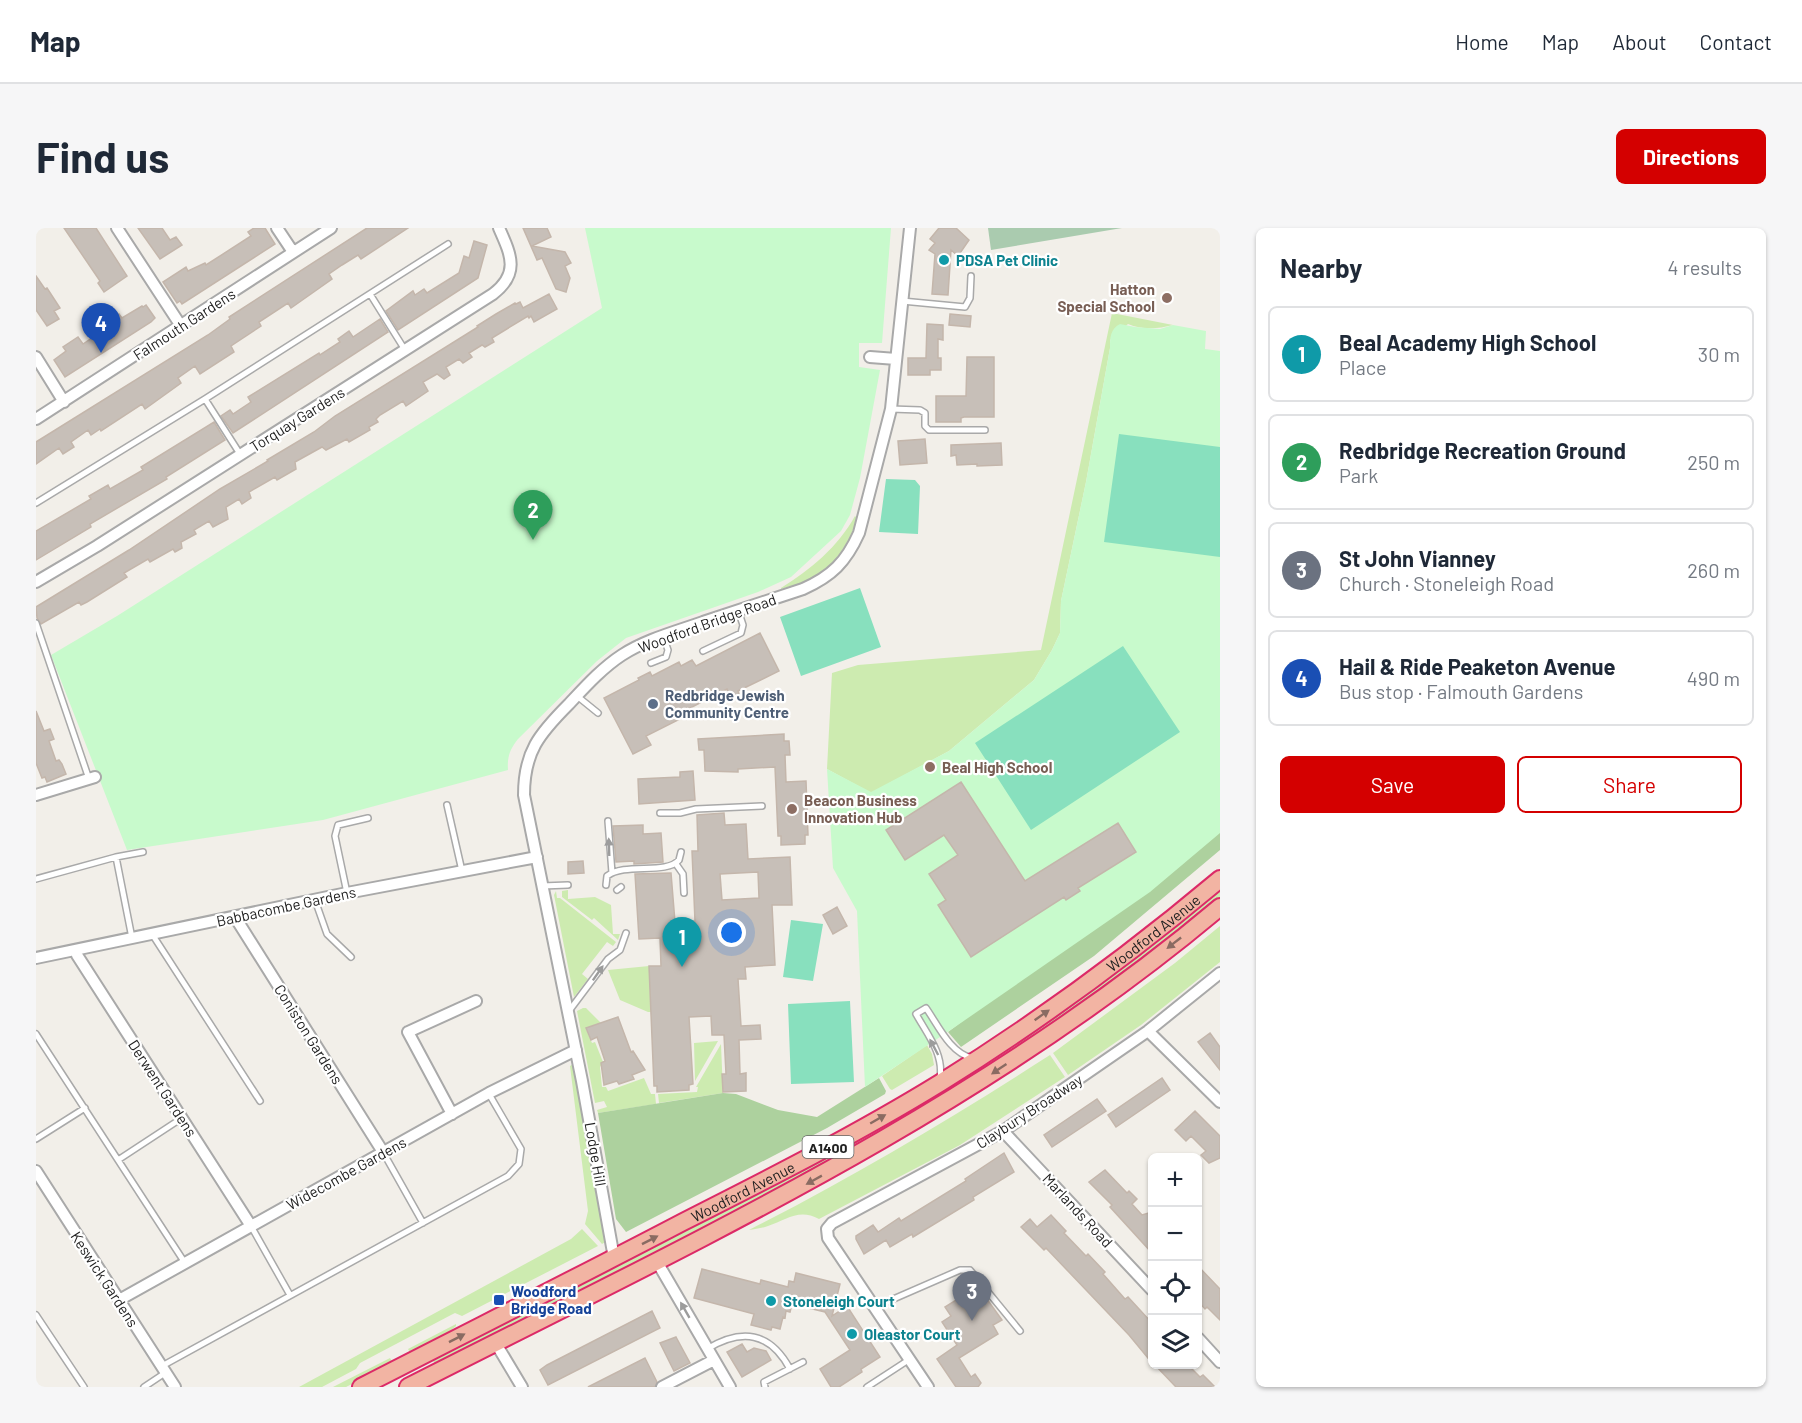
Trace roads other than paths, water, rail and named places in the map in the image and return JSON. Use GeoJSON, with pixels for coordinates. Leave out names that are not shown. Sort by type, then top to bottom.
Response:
{"type":"FeatureCollection","features":[{"type":"Feature","properties":{"kind":"highway","name":"Woodford Avenue"},"geometry":{"type":"LineString","coordinates":[[361,1387],[794,1166],[940,1082],[1040,1017],[1120,958],[1220,879]]}},
{"type":"Feature","properties":{"kind":"highway","name":"Woodford Avenue"},"geometry":{"type":"LineString","coordinates":[[408,1387],[804,1185],[886,1139],[1053,1034],[1220,907]]}},
{"type":"Feature","properties":{"kind":"street"},"geometry":{"type":"LineString","coordinates":[[117,228],[180,326]]}},
{"type":"Feature","properties":{"kind":"street"},"geometry":{"type":"LineString","coordinates":[[277,228],[293,252]]}},
{"type":"Feature","properties":{"kind":"street","name":"Falmouth Gardens"},"geometry":{"type":"LineString","coordinates":[[36,419],[331,228]]}},
{"type":"Feature","properties":{"kind":"street","name":"Torquay Gardens"},"geometry":{"type":"LineString","coordinates":[[36,582],[97,546],[503,286],[510,274],[511,262],[499,228]]}},
{"type":"Feature","properties":{"kind":"street","name":"Woodford Bridge Road"},"geometry":{"type":"LineString","coordinates":[[576,1050],[524,795],[524,775],[530,753],[540,735],[600,672],[620,656],[647,641],[803,589],[823,580],[838,567],[850,551],[859,532],[891,409],[910,228]]}},
{"type":"Feature","properties":{"kind":"street"},"geometry":{"type":"LineString","coordinates":[[36,357],[64,402]]}},
{"type":"Feature","properties":{"kind":"street"},"geometry":{"type":"LineString","coordinates":[[870,357],[897,359]]}},
{"type":"Feature","properties":{"kind":"street"},"geometry":{"type":"LineString","coordinates":[[36,795],[92,778]]}},
{"type":"Feature","properties":{"kind":"street","name":"Babbacombe Gardens"},"geometry":{"type":"LineString","coordinates":[[36,958],[347,893],[537,857]]}},
{"type":"Feature","properties":{"kind":"street","name":"Coniston Gardens"},"geometry":{"type":"LineString","coordinates":[[235,917],[382,1152]]}},
{"type":"Feature","properties":{"kind":"street","name":"Derwent Gardens"},"geometry":{"type":"LineString","coordinates":[[77,950],[77,955],[251,1226]]}},
{"type":"Feature","properties":{"kind":"street","name":"Claybury Broadway"},"geometry":{"type":"LineString","coordinates":[[875,1307],[828,1238],[827,1229],[832,1223],[1003,1131],[1148,1031],[1220,973]]}},
{"type":"Feature","properties":{"kind":"street"},"geometry":{"type":"LineString","coordinates":[[452,1114],[408,1032],[476,1001]]}},
{"type":"Feature","properties":{"kind":"street"},"geometry":{"type":"LineString","coordinates":[[1148,1031],[1220,1102]]}},
{"type":"Feature","properties":{"kind":"street","name":"Widecombe Gardens"},"geometry":{"type":"LineString","coordinates":[[119,1300],[382,1152],[576,1050]]}},
{"type":"Feature","properties":{"kind":"street","name":"Lodge Hill"},"geometry":{"type":"LineString","coordinates":[[576,1050],[614,1258]]}},
{"type":"Feature","properties":{"kind":"street","name":"Marlands Road"},"geometry":{"type":"LineString","coordinates":[[1003,1131],[1148,1286]]}},
{"type":"Feature","properties":{"kind":"street","name":"Keswick Gardens"},"geometry":{"type":"LineString","coordinates":[[36,1171],[175,1387]]}},
{"type":"Feature","properties":{"kind":"street"},"geometry":{"type":"LineString","coordinates":[[656,1260],[730,1387]]}},
{"type":"Feature","properties":{"kind":"street"},"geometry":{"type":"LineString","coordinates":[[875,1307],[928,1387]]}},
{"type":"Feature","properties":{"kind":"street"},"geometry":{"type":"LineString","coordinates":[[495,1342],[522,1387]]}},
{"type":"Feature","properties":{"kind":"street"},"geometry":{"type":"LineString","coordinates":[[1202,1343],[1220,1362]]}},
{"type":"Feature","properties":{"kind":"street"},"geometry":{"type":"LineString","coordinates":[[662,1387],[714,1360]]}},
{"type":"Feature","properties":{"kind":"lane"},"geometry":{"type":"LineString","coordinates":[[36,503],[205,399],[448,244]]}},
{"type":"Feature","properties":{"kind":"lane"},"geometry":{"type":"LineString","coordinates":[[902,302],[965,307],[970,298],[971,276]]}},
{"type":"Feature","properties":{"kind":"lane"},"geometry":{"type":"LineString","coordinates":[[370,294],[405,350]]}},
{"type":"Feature","properties":{"kind":"lane"},"geometry":{"type":"LineString","coordinates":[[205,399],[240,454]]}},
{"type":"Feature","properties":{"kind":"lane"},"geometry":{"type":"LineString","coordinates":[[891,409],[920,410],[925,413],[925,426],[929,430],[985,430]]}},
{"type":"Feature","properties":{"kind":"lane"},"geometry":{"type":"LineString","coordinates":[[703,651],[741,633],[743,625],[738,610]]}},
{"type":"Feature","properties":{"kind":"lane"},"geometry":{"type":"LineString","coordinates":[[36,623],[92,778]]}},
{"type":"Feature","properties":{"kind":"lane"},"geometry":{"type":"LineString","coordinates":[[651,663],[666,657],[668,650],[663,636]]}},
{"type":"Feature","properties":{"kind":"lane"},"geometry":{"type":"LineString","coordinates":[[577,696],[598,713]]}},
{"type":"Feature","properties":{"kind":"lane"},"geometry":{"type":"LineString","coordinates":[[447,805],[462,871]]}},
{"type":"Feature","properties":{"kind":"lane"},"geometry":{"type":"LineString","coordinates":[[660,813],[762,806]]}},
{"type":"Feature","properties":{"kind":"lane"},"geometry":{"type":"LineString","coordinates":[[347,893],[336,836],[338,825],[368,818]]}},
{"type":"Feature","properties":{"kind":"lane"},"geometry":{"type":"LineString","coordinates":[[608,821],[614,873]]}},
{"type":"Feature","properties":{"kind":"lane"},"geometry":{"type":"LineString","coordinates":[[36,879],[143,852]]}},
{"type":"Feature","properties":{"kind":"lane"},"geometry":{"type":"LineString","coordinates":[[676,864],[681,852]]}},
{"type":"Feature","properties":{"kind":"lane"},"geometry":{"type":"LineString","coordinates":[[116,857],[132,938]]}},
{"type":"Feature","properties":{"kind":"lane"},"geometry":{"type":"LineString","coordinates":[[606,885],[607,876],[625,869],[676,864]]}},
{"type":"Feature","properties":{"kind":"lane"},"geometry":{"type":"LineString","coordinates":[[676,864],[683,874],[684,893]]}},
{"type":"Feature","properties":{"kind":"lane"},"geometry":{"type":"LineString","coordinates":[[542,886],[568,885]]}},
{"type":"Feature","properties":{"kind":"lane"},"geometry":{"type":"LineString","coordinates":[[315,900],[327,933],[351,957]]}},
{"type":"Feature","properties":{"kind":"lane"},"geometry":{"type":"LineString","coordinates":[[568,1012],[608,959],[620,950],[626,933]]}},
{"type":"Feature","properties":{"kind":"lane"},"geometry":{"type":"LineString","coordinates":[[152,934],[260,1101]]}},
{"type":"Feature","properties":{"kind":"lane"},"geometry":{"type":"LineString","coordinates":[[940,1082],[942,1071],[938,1052],[916,1014],[926,1008],[951,1045],[966,1056],[976,1059]]}},
{"type":"Feature","properties":{"kind":"lane"},"geometry":{"type":"LineString","coordinates":[[36,1034],[185,1263]]}},
{"type":"Feature","properties":{"kind":"lane"},"geometry":{"type":"LineString","coordinates":[[144,1387],[164,1370],[290,1295],[508,1176],[519,1164],[521,1149],[489,1094]]}},
{"type":"Feature","properties":{"kind":"lane"},"geometry":{"type":"LineString","coordinates":[[36,1139],[85,1108]]}},
{"type":"Feature","properties":{"kind":"lane"},"geometry":{"type":"LineString","coordinates":[[118,1160],[182,1118]]}},
{"type":"Feature","properties":{"kind":"lane"},"geometry":{"type":"LineString","coordinates":[[382,1152],[423,1223]]}},
{"type":"Feature","properties":{"kind":"lane"},"geometry":{"type":"LineString","coordinates":[[251,1226],[290,1295]]}},
{"type":"Feature","properties":{"kind":"lane"},"geometry":{"type":"LineString","coordinates":[[875,1307],[960,1270],[970,1270],[1020,1331]]}},
{"type":"Feature","properties":{"kind":"lane"},"geometry":{"type":"LineString","coordinates":[[36,1315],[84,1387]]}},
{"type":"Feature","properties":{"kind":"lane"},"geometry":{"type":"LineString","coordinates":[[707,1349],[734,1336],[759,1339],[772,1344],[783,1355],[790,1368]]}},
{"type":"Feature","properties":{"kind":"lane"},"geometry":{"type":"LineString","coordinates":[[867,1387],[910,1359]]}},
{"type":"Feature","properties":{"kind":"lane"},"geometry":{"type":"LineString","coordinates":[[765,1387],[764,1382],[803,1362]]}},
{"type":"Feature","properties":{"kind":"place","name":"PDSA Pet Clinic"},"geometry":{"type":"Point","coordinates":[944,260]}},
{"type":"Feature","properties":{"kind":"place","name":"Hatton Special School"},"geometry":{"type":"Point","coordinates":[1167,298]}},
{"type":"Feature","properties":{"kind":"place","name":"Hail & Ride Peaketon Avenue"},"geometry":{"type":"Point","coordinates":[101,353]}},
{"type":"Feature","properties":{"kind":"place","name":"Redbridge Recreation Ground"},"geometry":{"type":"Point","coordinates":[533,540]}},
{"type":"Feature","properties":{"kind":"place","name":"Redbridge Jewish Community Centre"},"geometry":{"type":"Point","coordinates":[653,704]}},
{"type":"Feature","properties":{"kind":"place","name":"Beal High School"},"geometry":{"type":"Point","coordinates":[930,767]}},
{"type":"Feature","properties":{"kind":"place","name":"Beacon Business Innovation Hub"},"geometry":{"type":"Point","coordinates":[792,809]}},
{"type":"Feature","properties":{"kind":"place","name":"Beal Academy High School"},"geometry":{"type":"Point","coordinates":[682,967]}},
{"type":"Feature","properties":{"kind":"place","name":"Woodford Bridge Road"},"geometry":{"type":"Point","coordinates":[499,1300]}},
{"type":"Feature","properties":{"kind":"place","name":"Stoneleigh Court"},"geometry":{"type":"Point","coordinates":[771,1301]}},
{"type":"Feature","properties":{"kind":"place","name":"St John Vianney"},"geometry":{"type":"Point","coordinates":[972,1321]}},
{"type":"Feature","properties":{"kind":"place","name":"Oleastor Court"},"geometry":{"type":"Point","coordinates":[852,1334]}}]}
